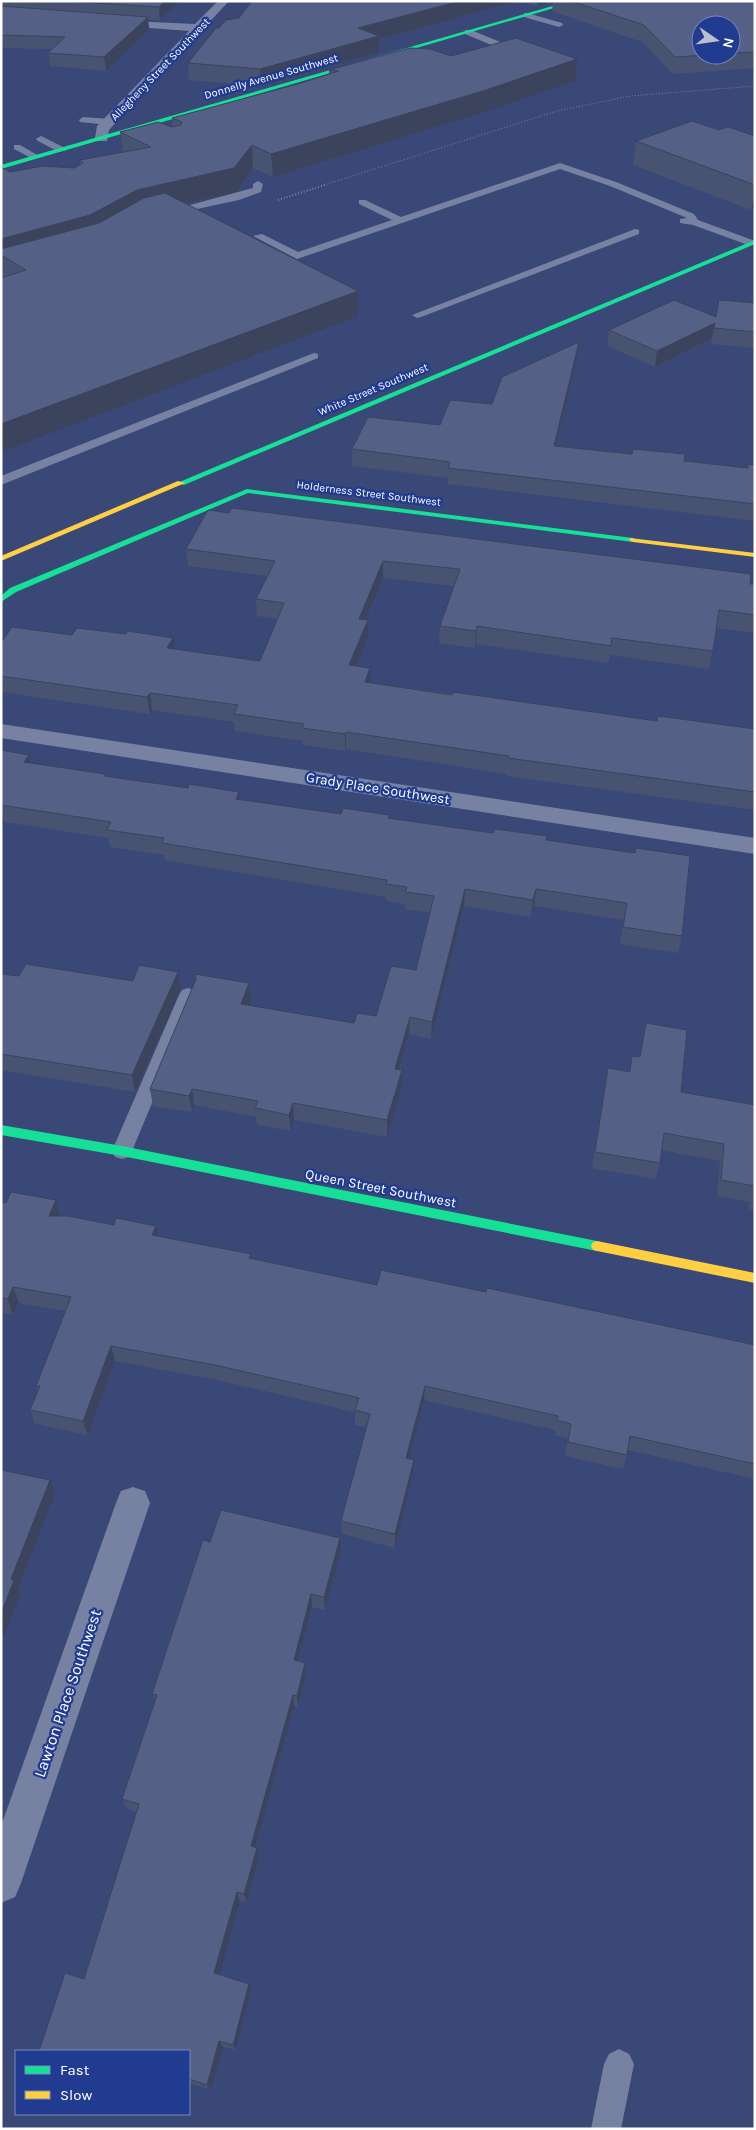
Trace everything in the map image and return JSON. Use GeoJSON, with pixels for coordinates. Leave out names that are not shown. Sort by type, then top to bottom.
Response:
{"type":"FeatureCollection","features":[{"type":"Feature","properties":{"kind":"street","name":"Allegheny Street Southwest"},"geometry":{"type":"LineString","coordinates":[[102,138],[102,130],[109,122],[224,1]]}},
{"type":"Feature","properties":{"kind":"street","name":"Donnelly Avenue Southwest"},"geometry":{"type":"LineString","coordinates":[[2,168],[576,1]]}},
{"type":"Feature","properties":{"kind":"street"},"geometry":{"type":"LineString","coordinates":[[100,21],[198,28]]}},
{"type":"Feature","properties":{"kind":"street","name":"White Street Southwest"},"geometry":{"type":"LineString","coordinates":[[1,559],[753,243]]}},
{"type":"Feature","properties":{"kind":"street","name":"Holderness Street Southwest"},"geometry":{"type":"LineString","coordinates":[[1,600],[13,590],[247,491],[755,555]]}},
{"type":"Feature","properties":{"kind":"street","name":"Grady Place Southwest"},"geometry":{"type":"LineString","coordinates":[[1,731],[755,846]]}},
{"type":"Feature","properties":{"kind":"street","name":"Queen Street Southwest"},"geometry":{"type":"LineString","coordinates":[[1,1130],[122,1151],[755,1278]]}},
{"type":"Feature","properties":{"kind":"street","name":"Lawton Place Southwest"},"geometry":{"type":"LineString","coordinates":[[1,1883],[133,1503]]}},
{"type":"Feature","properties":{"kind":"lane"},"geometry":{"type":"LineString","coordinates":[[527,15],[559,25]]}},
{"type":"Feature","properties":{"kind":"lane"},"geometry":{"type":"LineString","coordinates":[[468,32],[502,46],[506,50],[484,59]]}},
{"type":"Feature","properties":{"kind":"lane"},"geometry":{"type":"LineString","coordinates":[[271,89],[288,95]]}},
{"type":"Feature","properties":{"kind":"lane"},"geometry":{"type":"LineString","coordinates":[[197,111],[213,118]]}},
{"type":"Feature","properties":{"kind":"lane"},"geometry":{"type":"LineString","coordinates":[[84,120],[109,122]]}},
{"type":"Feature","properties":{"kind":"lane"},"geometry":{"type":"LineString","coordinates":[[132,129],[152,136]]}},
{"type":"Feature","properties":{"kind":"lane"},"geometry":{"type":"LineString","coordinates":[[42,139],[62,150]]}},
{"type":"Feature","properties":{"kind":"lane"},"geometry":{"type":"LineString","coordinates":[[17,147],[36,157]]}},
{"type":"Feature","properties":{"kind":"lane"},"geometry":{"type":"LineString","coordinates":[[258,236],[297,256],[560,166],[636,194],[633,201],[682,221],[694,222],[753,243]]}},
{"type":"Feature","properties":{"kind":"lane"},"geometry":{"type":"LineString","coordinates":[[2,168],[14,177]]}},
{"type":"Feature","properties":{"kind":"lane"},"geometry":{"type":"LineString","coordinates":[[162,214],[239,197],[258,190],[258,184]]}},
{"type":"Feature","properties":{"kind":"lane"},"geometry":{"type":"LineString","coordinates":[[362,202],[399,220]]}},
{"type":"Feature","properties":{"kind":"lane"},"geometry":{"type":"LineString","coordinates":[[417,315],[635,232]]}},
{"type":"Feature","properties":{"kind":"lane"},"geometry":{"type":"LineString","coordinates":[[1,481],[314,356]]}},
{"type":"Feature","properties":{"kind":"lane"},"geometry":{"type":"LineString","coordinates":[[122,1151],[188,995]]}},
{"type":"Feature","properties":{"kind":"lane"},"geometry":{"type":"LineString","coordinates":[[606,2129],[619,2064]]}},
{"type":"Feature","properties":{"kind":"path"},"geometry":{"type":"LineString","coordinates":[[277,200],[557,111],[630,96],[755,86]]}},
{"type":"Feature","properties":{"kind":"building"},"geometry":{"type":"Polygon","coordinates":[[[65,1],[165,1],[159,7],[65,1]]]}},
{"type":"Feature","properties":{"kind":"building"},"geometry":{"type":"Polygon","coordinates":[[[252,1],[460,1],[358,28],[379,36],[260,69],[188,63],[216,28],[219,28],[226,20],[239,18],[252,1]]]}},
{"type":"Feature","properties":{"kind":"building"},"geometry":{"type":"Polygon","coordinates":[[[571,1],[755,1],[755,52],[741,53],[741,15],[691,15],[691,56],[675,57],[644,25],[571,1]]]}},
{"type":"Feature","properties":{"kind":"building"},"geometry":{"type":"Polygon","coordinates":[[[1,6],[148,17],[104,57],[48,53],[65,37],[1,35],[1,6]]]}},
{"type":"Feature","properties":{"kind":"building"},"geometry":{"type":"Polygon","coordinates":[[[516,38],[577,59],[486,90],[271,154],[252,145],[234,168],[137,190],[90,215],[1,239],[1,167],[10,172],[43,166],[74,168],[83,163],[80,160],[151,147],[120,132],[158,122],[172,127],[181,125],[182,122],[172,118],[339,71],[329,70],[410,48],[430,49],[451,56],[516,38]]]}},
{"type":"Feature","properties":{"kind":"building"},"geometry":{"type":"Polygon","coordinates":[[[692,121],[719,130],[728,127],[755,136],[755,185],[636,141],[692,121]]]}},
{"type":"Feature","properties":{"kind":"building"},"geometry":{"type":"Polygon","coordinates":[[[165,193],[358,291],[1,424],[1,278],[26,270],[1,255],[1,249],[99,223],[144,198],[165,193]]]}},
{"type":"Feature","properties":{"kind":"building"},"geometry":{"type":"Polygon","coordinates":[[[674,300],[716,317],[719,300],[755,303],[755,332],[714,328],[715,323],[657,351],[609,330],[674,300]]]}},
{"type":"Feature","properties":{"kind":"building"},"geometry":{"type":"Polygon","coordinates":[[[579,342],[554,446],[632,454],[633,449],[685,454],[684,461],[748,468],[748,464],[755,465],[755,504],[448,468],[450,462],[352,449],[368,417],[440,425],[450,400],[492,404],[502,377],[579,342]]]}},
{"type":"Feature","properties":{"kind":"building"},"geometry":{"type":"Polygon","coordinates":[[[232,508],[751,574],[750,584],[755,584],[755,615],[719,610],[713,651],[612,638],[611,646],[477,626],[476,631],[440,626],[460,569],[383,561],[359,619],[368,620],[349,665],[370,668],[365,682],[452,695],[453,692],[657,721],[658,716],[755,729],[755,792],[508,758],[509,756],[346,732],[345,734],[302,728],[304,724],[234,714],[238,705],[150,693],[147,697],[1,676],[1,643],[12,627],[72,635],[77,628],[126,634],[128,631],[173,638],[167,648],[260,661],[284,603],[256,599],[275,561],[186,549],[208,510],[229,513],[232,508]]]}},
{"type":"Feature","properties":{"kind":"building"},"geometry":{"type":"Polygon","coordinates":[[[1,750],[29,755],[24,762],[188,788],[189,784],[239,792],[236,799],[341,814],[343,808],[389,815],[388,818],[493,833],[495,829],[547,836],[546,840],[635,853],[636,848],[690,856],[682,936],[623,927],[627,903],[536,889],[533,900],[465,889],[432,1022],[410,1017],[395,1069],[402,1070],[387,1120],[293,1103],[289,1115],[255,1108],[258,1101],[192,1089],[189,1096],[150,1089],[196,979],[195,974],[249,983],[241,1004],[354,1023],[357,1013],[376,1016],[391,966],[416,970],[434,896],[405,892],[407,887],[386,884],[387,880],[162,843],[164,838],[107,830],[111,822],[1,805],[1,750]]]}},
{"type":"Feature","properties":{"kind":"building"},"geometry":{"type":"Polygon","coordinates":[[[26,964],[133,981],[139,965],[178,972],[132,1075],[1,1054],[1,974],[19,976],[26,964]]]}},
{"type":"Feature","properties":{"kind":"building"},"geometry":{"type":"Polygon","coordinates":[[[646,1023],[687,1030],[681,1092],[755,1105],[755,1186],[721,1180],[724,1144],[664,1133],[660,1163],[595,1152],[608,1068],[630,1072],[632,1056],[640,1057],[646,1023]]]}},
{"type":"Feature","properties":{"kind":"building"},"geometry":{"type":"Polygon","coordinates":[[[11,1192],[56,1200],[49,1216],[68,1216],[114,1225],[116,1218],[156,1226],[152,1235],[251,1254],[249,1258],[377,1285],[381,1270],[486,1292],[487,1288],[755,1345],[755,1464],[630,1436],[627,1455],[568,1442],[571,1424],[557,1420],[558,1416],[425,1386],[406,1458],[414,1460],[395,1534],[341,1521],[370,1414],[355,1410],[359,1398],[215,1365],[111,1346],[83,1421],[30,1410],[40,1386],[36,1386],[71,1297],[13,1287],[8,1299],[1,1298],[1,1202],[6,1203],[11,1192]]]}},
{"type":"Feature","properties":{"kind":"building"},"geometry":{"type":"Polygon","coordinates":[[[1,1470],[50,1480],[11,1579],[14,1580],[1,1614],[1,1470]]]}},
{"type":"Feature","properties":{"kind":"building"},"geometry":{"type":"Polygon","coordinates":[[[221,1510],[340,1538],[324,1597],[311,1594],[294,1660],[305,1663],[297,1696],[293,1695],[251,1846],[257,1848],[244,1894],[237,1892],[214,1973],[249,1984],[233,2045],[219,2041],[207,2085],[190,2079],[190,2050],[39,2050],[65,1973],[84,1979],[139,1804],[122,1799],[157,1695],[152,1694],[203,1540],[210,1542],[221,1510]]]}},
{"type":"Feature","properties":{"kind":"traffic: fast"},"geometry":{"type":"LineString","coordinates":[[1,167],[576,1]]}},
{"type":"Feature","properties":{"kind":"traffic: fast"},"geometry":{"type":"LineString","coordinates":[[181,483],[755,242]]}},
{"type":"Feature","properties":{"kind":"traffic: fast"},"geometry":{"type":"LineString","coordinates":[[1,600],[13,590],[247,491],[633,540]]}},
{"type":"Feature","properties":{"kind":"traffic: fast"},"geometry":{"type":"LineString","coordinates":[[1,1130],[122,1151],[597,1246]]}},
{"type":"Feature","properties":{"kind":"traffic: slow"},"geometry":{"type":"LineString","coordinates":[[1,559],[181,483]]}},
{"type":"Feature","properties":{"kind":"traffic: slow"},"geometry":{"type":"LineString","coordinates":[[633,540],[755,555]]}},
{"type":"Feature","properties":{"kind":"traffic: slow"},"geometry":{"type":"LineString","coordinates":[[597,1246],[755,1278]]}}]}
